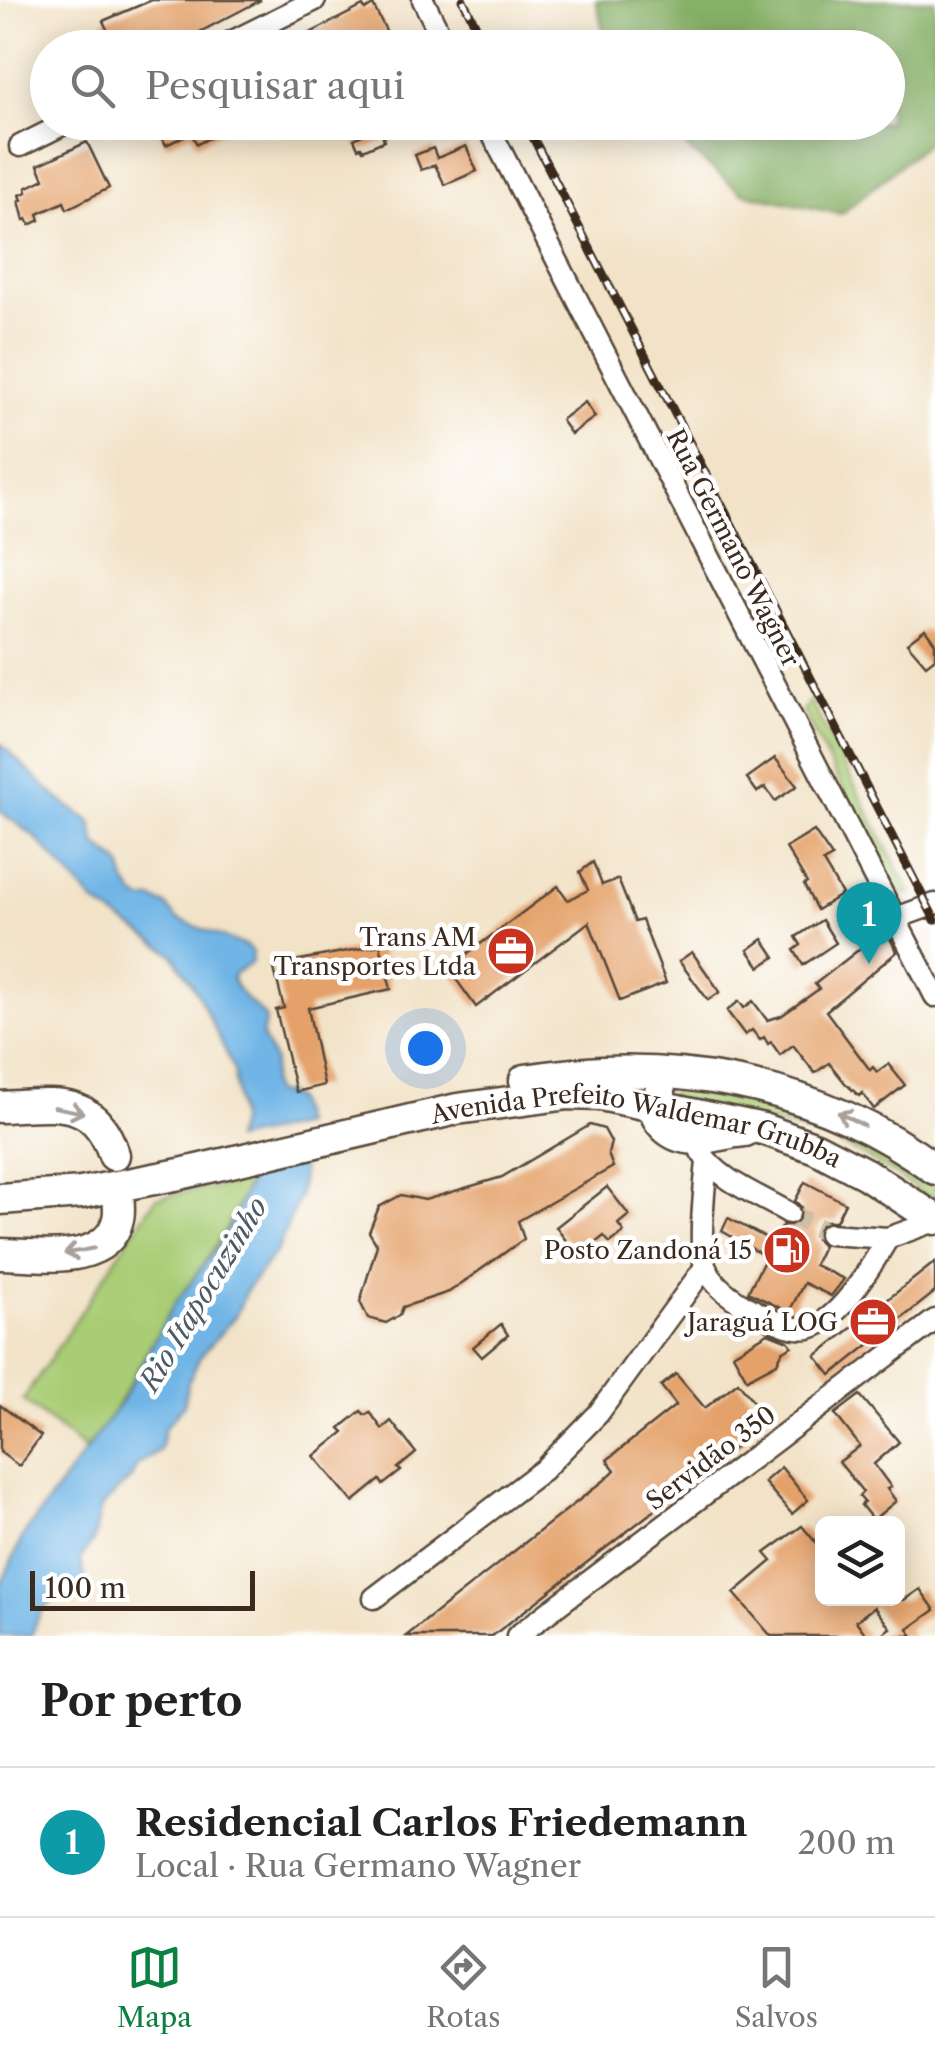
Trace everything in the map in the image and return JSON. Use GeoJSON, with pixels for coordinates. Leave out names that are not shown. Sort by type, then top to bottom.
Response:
{"type":"FeatureCollection","features":[{"type":"Feature","properties":{"kind":"highway","name":"Avenida Prefeito Waldemar Grubba"},"geometry":{"type":"LineString","coordinates":[[320,1134],[566,1073],[650,1070],[702,1074],[771,1089],[831,1109],[894,1141],[935,1169]]}},
{"type":"Feature","properties":{"kind":"highway"},"geometry":{"type":"LineString","coordinates":[[702,1074],[672,1082],[658,1094],[654,1104],[656,1116],[664,1127],[701,1151],[731,1132],[763,1129]]}},
{"type":"Feature","properties":{"kind":"highway","name":"Avenida Prefeito Waldemar Grubba"},"geometry":{"type":"LineString","coordinates":[[320,1134],[523,1098],[601,1095],[763,1129],[816,1148],[866,1174],[935,1220]]}},
{"type":"Feature","properties":{"kind":"highway"},"geometry":{"type":"LineString","coordinates":[[0,1107],[76,1108],[106,1129],[114,1155]]}},
{"type":"Feature","properties":{"kind":"highway"},"geometry":{"type":"LineString","coordinates":[[0,1199],[80,1193],[320,1134]]}},
{"type":"Feature","properties":{"kind":"highway"},"geometry":{"type":"LineString","coordinates":[[0,1183],[178,1167]]}},
{"type":"Feature","properties":{"kind":"highway"},"geometry":{"type":"LineString","coordinates":[[0,1254],[73,1255],[92,1250],[102,1245],[118,1220],[118,1196]]}},
{"type":"Feature","properties":{"kind":"street"},"geometry":{"type":"LineString","coordinates":[[255,30],[315,0]]}},
{"type":"Feature","properties":{"kind":"street"},"geometry":{"type":"LineString","coordinates":[[423,0],[438,30]]}},
{"type":"Feature","properties":{"kind":"street"},"geometry":{"type":"LineString","coordinates":[[20,146],[32,140]]}},
{"type":"Feature","properties":{"kind":"street","name":"Rua Germano Wagner"},"geometry":{"type":"LineString","coordinates":[[495,140],[935,996]]}},
{"type":"Feature","properties":{"kind":"street"},"geometry":{"type":"LineString","coordinates":[[896,918],[935,904]]}},
{"type":"Feature","properties":{"kind":"street"},"geometry":{"type":"LineString","coordinates":[[701,1151],[726,1176],[789,1213]]}},
{"type":"Feature","properties":{"kind":"street"},"geometry":{"type":"LineString","coordinates":[[374,1598],[543,1470],[598,1414],[704,1267],[701,1151]]}},
{"type":"Feature","properties":{"kind":"street"},"geometry":{"type":"LineString","coordinates":[[830,1234],[888,1238],[935,1220]]}},
{"type":"Feature","properties":{"kind":"street"},"geometry":{"type":"LineString","coordinates":[[704,1267],[730,1298],[772,1320],[796,1328],[814,1327],[829,1316],[866,1274],[888,1238]]}},
{"type":"Feature","properties":{"kind":"street","name":"Servidão 350"},"geometry":{"type":"LineString","coordinates":[[517,1636],[935,1320]]}},
{"type":"Feature","properties":{"kind":"green space"},"geometry":{"type":"Polygon","coordinates":[[[596,0],[935,0],[935,136],[841,214],[742,193],[686,147],[701,140],[905,140],[905,30],[603,30],[596,0]]]}},
{"type":"Feature","properties":{"kind":"green space"},"geometry":{"type":"Polygon","coordinates":[[[810,700],[911,894],[897,893],[803,712],[810,700]]]}},
{"type":"Feature","properties":{"kind":"green space"},"geometry":{"type":"Polygon","coordinates":[[[677,1089],[811,1112],[935,1180],[935,1201],[875,1162],[824,1136],[666,1097],[677,1089]]]}},
{"type":"Feature","properties":{"kind":"green space"},"geometry":{"type":"Polygon","coordinates":[[[249,1180],[219,1240],[159,1332],[116,1408],[85,1449],[23,1400],[156,1198],[249,1180]]]}},
{"type":"Feature","properties":{"kind":"water"},"geometry":{"type":"Polygon","coordinates":[[[0,743],[54,794],[91,821],[96,844],[121,864],[136,897],[166,905],[177,919],[253,952],[252,962],[232,979],[266,1019],[262,1036],[274,1061],[274,1093],[287,1094],[295,1100],[302,1125],[234,1140],[239,1122],[234,1069],[197,992],[173,954],[96,904],[34,836],[0,811],[0,743]]]}},
{"type":"Feature","properties":{"kind":"water","name":"Rio Itapocuzinho"},"geometry":{"type":"Polygon","coordinates":[[[304,1156],[299,1196],[278,1249],[247,1289],[236,1315],[200,1357],[188,1382],[184,1405],[165,1427],[160,1450],[137,1465],[131,1478],[101,1507],[94,1539],[81,1558],[85,1586],[49,1604],[31,1636],[0,1636],[0,1587],[23,1536],[121,1402],[173,1306],[224,1238],[250,1180],[250,1171],[304,1156]]]}},
{"type":"Feature","properties":{"kind":"building"},"geometry":{"type":"Polygon","coordinates":[[[152,0],[261,0],[204,30],[107,30],[103,21],[152,0]]]}},
{"type":"Feature","properties":{"kind":"building"},"geometry":{"type":"Polygon","coordinates":[[[373,5],[386,30],[316,30],[363,6],[365,10],[373,5]]]}},
{"type":"Feature","properties":{"kind":"building"},"geometry":{"type":"Polygon","coordinates":[[[354,140],[384,140],[363,150],[354,140]]]}},
{"type":"Feature","properties":{"kind":"building"},"geometry":{"type":"Polygon","coordinates":[[[87,142],[109,188],[67,209],[64,202],[38,214],[40,220],[30,225],[24,220],[19,201],[26,188],[44,179],[38,165],[87,142]]]}},
{"type":"Feature","properties":{"kind":"building"},"geometry":{"type":"Polygon","coordinates":[[[466,146],[477,171],[445,185],[435,165],[421,170],[415,155],[433,148],[437,158],[466,146]]]}},
{"type":"Feature","properties":{"kind":"building"},"geometry":{"type":"Polygon","coordinates":[[[585,402],[595,417],[571,434],[561,420],[585,402]]]}},
{"type":"Feature","properties":{"kind":"building"},"geometry":{"type":"Polygon","coordinates":[[[925,629],[935,643],[935,658],[926,665],[907,643],[925,629]]]}},
{"type":"Feature","properties":{"kind":"building"},"geometry":{"type":"Polygon","coordinates":[[[775,758],[797,786],[775,801],[765,787],[757,792],[747,778],[775,758]]]}},
{"type":"Feature","properties":{"kind":"building"},"geometry":{"type":"Polygon","coordinates":[[[814,831],[832,857],[823,862],[842,894],[817,910],[804,885],[807,883],[786,848],[814,831]]]}},
{"type":"Feature","properties":{"kind":"building"},"geometry":{"type":"Polygon","coordinates":[[[593,862],[602,885],[618,879],[635,922],[642,920],[666,983],[620,1001],[589,922],[476,1007],[448,968],[558,886],[568,900],[588,890],[580,872],[593,862]]]}},
{"type":"Feature","properties":{"kind":"building"},"geometry":{"type":"Polygon","coordinates":[[[822,920],[836,943],[803,965],[794,950],[801,945],[796,937],[822,920]]]}},
{"type":"Feature","properties":{"kind":"building"},"geometry":{"type":"Polygon","coordinates":[[[885,929],[897,952],[826,1011],[870,1070],[873,1067],[877,1072],[888,1064],[905,1085],[874,1109],[829,1063],[815,1073],[793,1045],[780,1055],[771,1042],[768,1044],[764,1037],[760,1040],[752,1030],[745,1035],[727,1011],[739,1001],[744,1008],[753,1001],[767,1020],[781,1016],[819,989],[815,984],[885,929]]]}},
{"type":"Feature","properties":{"kind":"building"},"geometry":{"type":"Polygon","coordinates":[[[763,939],[775,957],[760,967],[748,950],[763,939]]]}},
{"type":"Feature","properties":{"kind":"building"},"geometry":{"type":"Polygon","coordinates":[[[380,945],[391,989],[308,1008],[324,1085],[296,1092],[276,1010],[284,1008],[273,965],[380,945]]]}},
{"type":"Feature","properties":{"kind":"building"},"geometry":{"type":"Polygon","coordinates":[[[692,952],[720,992],[708,1000],[679,961],[692,952]]]}},
{"type":"Feature","properties":{"kind":"building"},"geometry":{"type":"Polygon","coordinates":[[[590,1125],[604,1129],[611,1142],[608,1154],[613,1167],[518,1221],[524,1239],[449,1292],[403,1307],[400,1315],[386,1323],[368,1318],[360,1302],[377,1245],[369,1232],[379,1207],[401,1195],[425,1200],[502,1177],[590,1125]]]}},
{"type":"Feature","properties":{"kind":"building","name":"Posto Zandoná 15"},"geometry":{"type":"Polygon","coordinates":[[[805,1182],[845,1203],[836,1221],[824,1221],[817,1227],[816,1239],[823,1246],[814,1265],[844,1279],[831,1296],[804,1283],[789,1312],[748,1292],[766,1257],[722,1231],[728,1218],[774,1242],[783,1225],[795,1225],[801,1219],[801,1207],[795,1201],[805,1182]]]}},
{"type":"Feature","properties":{"kind":"building"},"geometry":{"type":"Polygon","coordinates":[[[607,1187],[629,1215],[618,1224],[624,1232],[610,1243],[604,1236],[578,1257],[556,1227],[607,1187]]]}},
{"type":"Feature","properties":{"kind":"building"},"geometry":{"type":"Polygon","coordinates":[[[935,1262],[935,1292],[831,1375],[816,1356],[935,1262]]]}},
{"type":"Feature","properties":{"kind":"building"},"geometry":{"type":"Polygon","coordinates":[[[501,1324],[508,1335],[482,1357],[473,1347],[501,1324]]]}},
{"type":"Feature","properties":{"kind":"building"},"geometry":{"type":"Polygon","coordinates":[[[768,1333],[792,1346],[782,1352],[777,1363],[747,1379],[733,1354],[768,1333]]]}},
{"type":"Feature","properties":{"kind":"building"},"geometry":{"type":"Polygon","coordinates":[[[676,1374],[705,1408],[738,1382],[763,1414],[743,1430],[749,1437],[492,1636],[406,1636],[606,1479],[615,1470],[607,1460],[676,1405],[661,1386],[676,1374]]]}},
{"type":"Feature","properties":{"kind":"building"},"geometry":{"type":"Polygon","coordinates":[[[860,1395],[899,1442],[874,1464],[896,1501],[878,1516],[870,1516],[861,1505],[864,1502],[859,1496],[863,1492],[839,1462],[860,1446],[835,1414],[860,1395]]]}},
{"type":"Feature","properties":{"kind":"building"},"geometry":{"type":"Polygon","coordinates":[[[0,1405],[41,1436],[19,1466],[0,1452],[0,1405]]]}},
{"type":"Feature","properties":{"kind":"building"},"geometry":{"type":"Polygon","coordinates":[[[361,1411],[365,1415],[370,1412],[382,1429],[391,1421],[416,1453],[383,1485],[380,1480],[353,1502],[314,1456],[344,1432],[340,1428],[361,1411]]]}},
{"type":"Feature","properties":{"kind":"building"},"geometry":{"type":"Polygon","coordinates":[[[781,1467],[808,1500],[792,1514],[764,1482],[781,1467]]]}},
{"type":"Feature","properties":{"kind":"building"},"geometry":{"type":"Polygon","coordinates":[[[802,1526],[815,1542],[815,1606],[905,1606],[905,1599],[920,1589],[935,1610],[908,1629],[913,1636],[879,1636],[890,1628],[874,1607],[856,1621],[867,1636],[771,1636],[734,1593],[772,1561],[765,1553],[802,1526]]]}},
{"type":"Feature","properties":{"kind":"tunnel"},"geometry":{"type":"LineString","coordinates":[[789,1213],[829,1234]]}},
{"type":"Feature","properties":{"kind":"railway"},"geometry":{"type":"LineString","coordinates":[[463,0],[478,30]]}},
{"type":"Feature","properties":{"kind":"railway"},"geometry":{"type":"LineString","coordinates":[[534,140],[935,920]]}},
{"type":"Feature","properties":{"kind":"place","name":"Trans AM Transportes Ltda"},"geometry":{"type":"Point","coordinates":[511,951]}},
{"type":"Feature","properties":{"kind":"place","name":"Residencial Carlos Friedemann"},"geometry":{"type":"Point","coordinates":[869,964]}},
{"type":"Feature","properties":{"kind":"place","name":"Posto Zandoná 15"},"geometry":{"type":"Point","coordinates":[787,1250]}},
{"type":"Feature","properties":{"kind":"place","name":"Jaraguá LOG"},"geometry":{"type":"Point","coordinates":[873,1322]}}]}
